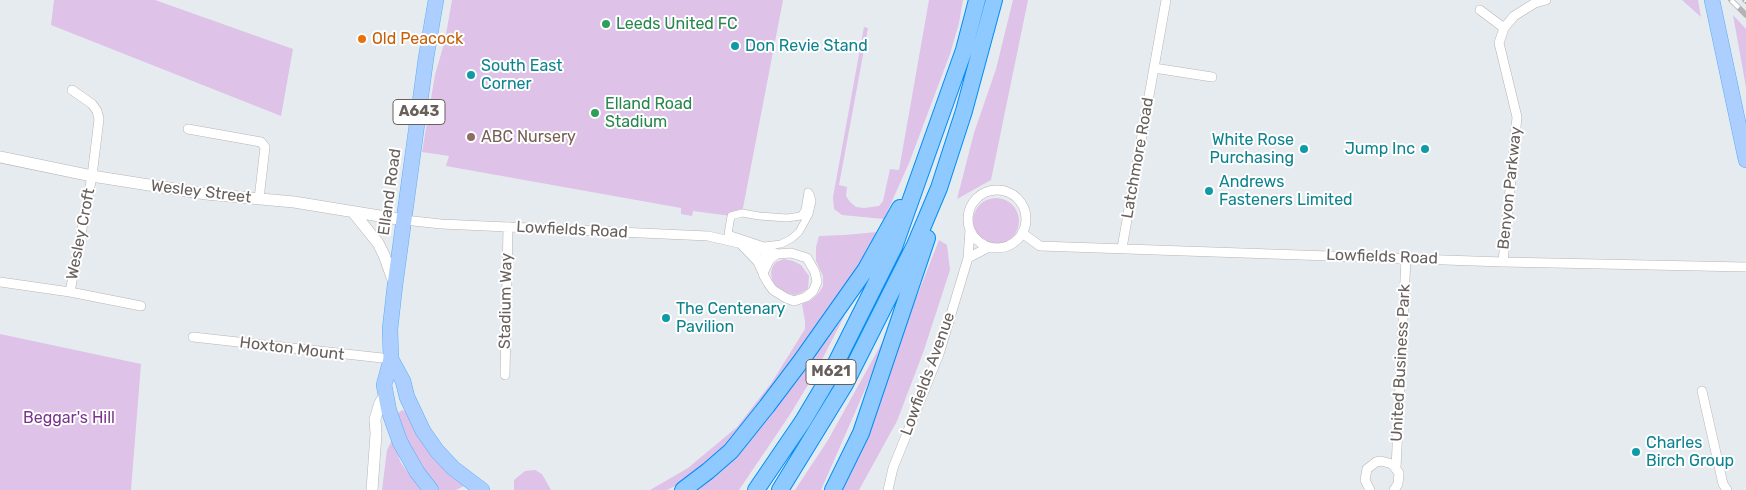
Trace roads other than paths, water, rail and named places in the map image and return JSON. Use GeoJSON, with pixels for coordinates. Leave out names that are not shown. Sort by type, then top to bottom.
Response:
{"type":"FeatureCollection","features":[{"type":"Feature","properties":{"kind":"highway","name":"M621"},"geometry":{"type":"LineString","coordinates":[[756,490],[803,421],[828,379],[918,178],[964,50],[976,0]]}},
{"type":"Feature","properties":{"kind":"highway"},"geometry":{"type":"LineString","coordinates":[[833,490],[861,433],[964,111],[994,0]]}},
{"type":"Feature","properties":{"kind":"highway"},"geometry":{"type":"LineString","coordinates":[[683,490],[731,451],[801,361],[866,268],[888,243]]}},
{"type":"Feature","properties":{"kind":"highway","name":"M621"},"geometry":{"type":"LineString","coordinates":[[780,490],[845,384],[920,247]]}},
{"type":"Feature","properties":{"kind":"main road","name":"Elland Road"},"geometry":{"type":"LineString","coordinates":[[431,490],[417,472],[400,442],[389,411],[384,385],[390,359],[390,330],[395,285],[436,0]]}},
{"type":"Feature","properties":{"kind":"main road"},"geometry":{"type":"LineString","coordinates":[[1712,0],[1746,160]]}},
{"type":"Feature","properties":{"kind":"main road"},"geometry":{"type":"LineString","coordinates":[[390,359],[403,381],[423,431],[432,444],[453,468],[482,490]]}},
{"type":"Feature","properties":{"kind":"street","name":"Latchmore Road"},"geometry":{"type":"LineString","coordinates":[[1122,248],[1166,0]]}},
{"type":"Feature","properties":{"kind":"street"},"geometry":{"type":"LineString","coordinates":[[1480,10],[1504,28],[1514,16],[1535,2],[1546,0]]}},
{"type":"Feature","properties":{"kind":"street","name":"Benyon Parkway"},"geometry":{"type":"LineString","coordinates":[[1503,262],[1517,117],[1499,43],[1504,28]]}},
{"type":"Feature","properties":{"kind":"street"},"geometry":{"type":"LineString","coordinates":[[1154,68],[1212,78]]}},
{"type":"Feature","properties":{"kind":"street","name":"Wesley Croft"},"geometry":{"type":"LineString","coordinates":[[70,292],[92,176],[99,119],[97,110],[92,104],[72,90]]}},
{"type":"Feature","properties":{"kind":"street"},"geometry":{"type":"LineString","coordinates":[[188,129],[261,142],[265,147],[259,199]]}},
{"type":"Feature","properties":{"kind":"street","name":"Wesley Street"},"geometry":{"type":"LineString","coordinates":[[0,157],[92,176],[206,194],[294,202],[404,220]]}},
{"type":"Feature","properties":{"kind":"street"},"geometry":{"type":"LineString","coordinates":[[992,190],[1000,190],[1016,197],[1025,211],[1026,220],[1022,233],[1016,241],[1008,246],[989,247],[981,243],[970,230],[968,213],[971,205],[984,193],[992,190]]}},
{"type":"Feature","properties":{"kind":"street"},"geometry":{"type":"LineString","coordinates":[[808,192],[812,197],[809,214],[803,226],[791,239],[781,244],[764,246],[728,234],[731,216],[742,213],[759,216],[797,217],[801,216],[805,210],[808,192]]}},
{"type":"Feature","properties":{"kind":"street"},"geometry":{"type":"LineString","coordinates":[[354,212],[378,243],[395,285]]}},
{"type":"Feature","properties":{"kind":"street","name":"Lowfields Road"},"geometry":{"type":"LineString","coordinates":[[404,220],[441,224],[708,236],[740,243],[769,250],[777,254],[791,252],[807,258],[815,272],[817,282],[813,291],[806,297],[794,300],[786,298],[773,290],[758,262],[740,243]]}},
{"type":"Feature","properties":{"kind":"street","name":"Stadium Way"},"geometry":{"type":"LineString","coordinates":[[504,375],[508,227]]}},
{"type":"Feature","properties":{"kind":"street","name":"Lowfields Avenue"},"geometry":{"type":"LineString","coordinates":[[888,490],[893,468],[939,354],[968,258],[970,230]]}},
{"type":"Feature","properties":{"kind":"street","name":"Lowfields Road"},"geometry":{"type":"LineString","coordinates":[[1022,233],[1040,246],[1503,262],[1746,267]]}},
{"type":"Feature","properties":{"kind":"street"},"geometry":{"type":"LineString","coordinates":[[968,258],[989,247]]}},
{"type":"Feature","properties":{"kind":"street"},"geometry":{"type":"LineString","coordinates":[[763,273],[770,259],[777,254]]}},
{"type":"Feature","properties":{"kind":"street","name":"United Business Park"},"geometry":{"type":"LineString","coordinates":[[1394,490],[1400,478],[1396,468],[1406,258]]}},
{"type":"Feature","properties":{"kind":"street","name":"Wesley Croft"},"geometry":{"type":"LineString","coordinates":[[0,282],[70,292],[141,306]]}},
{"type":"Feature","properties":{"kind":"street","name":"Hoxton Mount"},"geometry":{"type":"LineString","coordinates":[[193,337],[390,359]]}},
{"type":"Feature","properties":{"kind":"street"},"geometry":{"type":"LineString","coordinates":[[1702,391],[1726,490]]}},
{"type":"Feature","properties":{"kind":"street","name":"Elland Road"},"geometry":{"type":"LineString","coordinates":[[372,490],[376,434],[375,419],[380,403],[386,394]]}},
{"type":"Feature","properties":{"kind":"street","name":"United Business Park"},"geometry":{"type":"LineString","coordinates":[[1370,490],[1365,480],[1365,475],[1371,465],[1376,462],[1387,461],[1396,468]]}},
{"type":"Feature","properties":{"kind":"railway"},"geometry":{"type":"LineString","coordinates":[[1731,0],[1746,15]]}},
{"type":"Feature","properties":{"kind":"place","name":"Leeds United FC"},"geometry":{"type":"Point","coordinates":[606,24]}},
{"type":"Feature","properties":{"kind":"place","name":"Old Peacock"},"geometry":{"type":"Point","coordinates":[362,39]}},
{"type":"Feature","properties":{"kind":"place","name":"Don Revie Stand"},"geometry":{"type":"Point","coordinates":[735,46]}},
{"type":"Feature","properties":{"kind":"place","name":"South East Corner"},"geometry":{"type":"Point","coordinates":[471,75]}},
{"type":"Feature","properties":{"kind":"place","name":"Elland Road Stadium"},"geometry":{"type":"Point","coordinates":[595,113]}},
{"type":"Feature","properties":{"kind":"place","name":"ABC Nursery"},"geometry":{"type":"Point","coordinates":[471,137]}},
{"type":"Feature","properties":{"kind":"place","name":"White Rose Purchasing"},"geometry":{"type":"Point","coordinates":[1304,149]}},
{"type":"Feature","properties":{"kind":"place","name":"Jump Inc"},"geometry":{"type":"Point","coordinates":[1425,149]}},
{"type":"Feature","properties":{"kind":"place","name":"Andrews Fasteners Limited"},"geometry":{"type":"Point","coordinates":[1209,191]}},
{"type":"Feature","properties":{"kind":"place","name":"The Centenary Pavilion"},"geometry":{"type":"Point","coordinates":[666,318]}},
{"type":"Feature","properties":{"kind":"place","name":"Charles Birch Group"},"geometry":{"type":"Point","coordinates":[1636,452]}},
{"type":"Feature","properties":{"kind":"park label","name":"Beggar's Hill"},"geometry":{"type":"Point","coordinates":[69,418]}}]}
